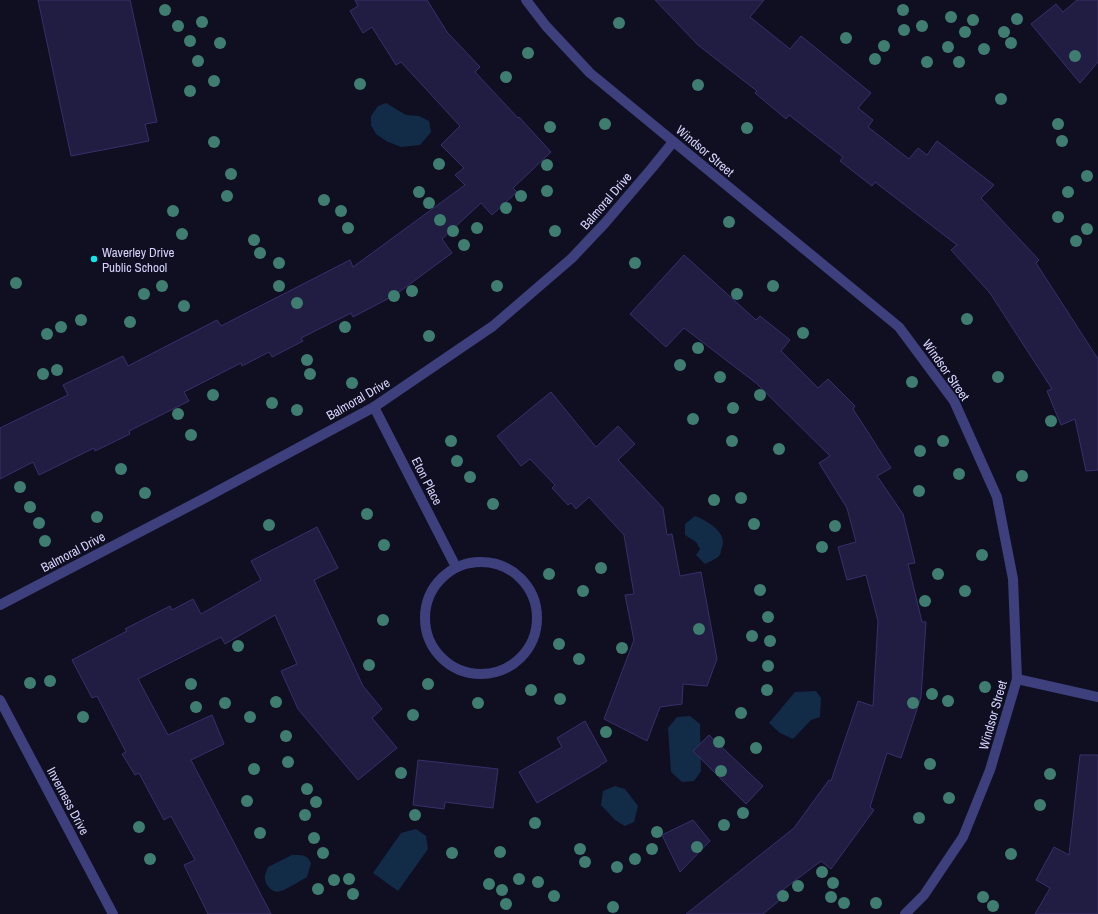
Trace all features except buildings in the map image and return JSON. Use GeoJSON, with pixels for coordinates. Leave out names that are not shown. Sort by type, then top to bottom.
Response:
{"type":"FeatureCollection","features":[{"type":"Feature","properties":{"kind":"street","name":"Windsor Street"},"geometry":{"type":"LineString","coordinates":[[526,0],[546,26],[590,73],[899,327],[954,401],[997,497],[1013,579],[1017,679],[990,770],[963,838],[924,895],[905,914]]}},
{"type":"Feature","properties":{"kind":"street","name":"Balmoral Drive"},"geometry":{"type":"LineString","coordinates":[[0,605],[203,499],[374,407],[494,326],[572,258],[610,217],[673,142]]}},
{"type":"Feature","properties":{"kind":"street","name":"Eton Place"},"geometry":{"type":"LineString","coordinates":[[374,407],[456,567]]}},
{"type":"Feature","properties":{"kind":"street"},"geometry":{"type":"LineString","coordinates":[[476,562],[495,564],[513,572],[527,586],[534,602],[537,619],[534,637],[526,652],[513,665],[497,672],[480,675],[462,672],[447,663],[434,651],[426,632],[424,613],[429,595],[440,578],[456,567],[476,562]]}},
{"type":"Feature","properties":{"kind":"street"},"geometry":{"type":"LineString","coordinates":[[1017,679],[1098,697]]}},
{"type":"Feature","properties":{"kind":"street","name":"Inverness Drive"},"geometry":{"type":"LineString","coordinates":[[0,700],[113,914]]}},
{"type":"Feature","properties":{"kind":"water"},"geometry":{"type":"Polygon","coordinates":[[[386,103],[406,115],[419,116],[429,121],[431,132],[420,145],[401,147],[386,141],[376,134],[371,125],[371,116],[378,106],[386,103]]]}},
{"type":"Feature","properties":{"kind":"water"},"geometry":{"type":"Polygon","coordinates":[[[695,516],[706,521],[716,529],[723,539],[719,556],[705,564],[696,555],[700,549],[696,542],[685,535],[685,524],[695,516]]]}},
{"type":"Feature","properties":{"kind":"water"},"geometry":{"type":"Polygon","coordinates":[[[816,691],[821,698],[820,717],[811,720],[793,739],[780,733],[769,723],[795,692],[816,691]]]}},
{"type":"Feature","properties":{"kind":"water"},"geometry":{"type":"Polygon","coordinates":[[[690,716],[700,724],[701,771],[694,781],[682,782],[671,772],[668,728],[677,717],[690,716]]]}},
{"type":"Feature","properties":{"kind":"water"},"geometry":{"type":"Polygon","coordinates":[[[615,786],[625,789],[638,806],[634,822],[625,826],[615,820],[601,805],[603,791],[615,786]]]}},
{"type":"Feature","properties":{"kind":"water"},"geometry":{"type":"Polygon","coordinates":[[[416,829],[426,836],[428,849],[398,891],[373,873],[401,833],[416,829]]]}},
{"type":"Feature","properties":{"kind":"water"},"geometry":{"type":"Polygon","coordinates":[[[292,855],[308,858],[311,863],[307,877],[284,890],[278,892],[273,891],[267,885],[265,879],[265,874],[268,867],[292,855]]]}},
{"type":"Feature","properties":{"kind":"place","name":"Waverley Drive Public School"},"geometry":{"type":"Point","coordinates":[94,259]}}]}
